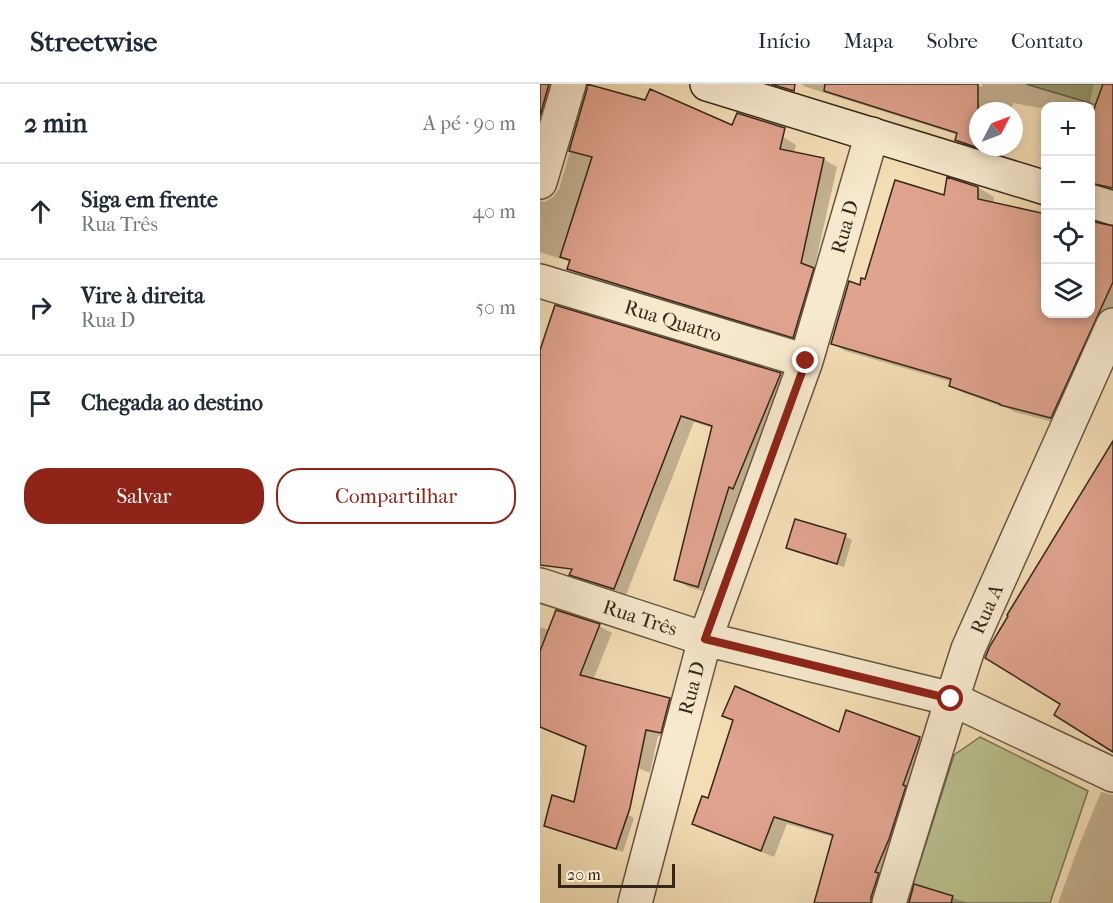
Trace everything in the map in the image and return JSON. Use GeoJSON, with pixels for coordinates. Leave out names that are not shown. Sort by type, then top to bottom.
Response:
{"type":"FeatureCollection","features":[{"type":"Feature","properties":{"kind":"street"},"geometry":{"type":"LineString","coordinates":[[540,182],[569,84]]}},
{"type":"Feature","properties":{"kind":"street"},"geometry":{"type":"LineString","coordinates":[[707,84],[1041,186]]}},
{"type":"Feature","properties":{"kind":"street","name":"Rua D"},"geometry":{"type":"LineString","coordinates":[[635,903],[705,639],[806,361],[872,134]]}},
{"type":"Feature","properties":{"kind":"street"},"geometry":{"type":"LineString","coordinates":[[1095,203],[1113,208]]}},
{"type":"Feature","properties":{"kind":"street","name":"Rua Quatro"},"geometry":{"type":"LineString","coordinates":[[540,280],[806,361]]}},
{"type":"Feature","properties":{"kind":"street","name":"Rua A"},"geometry":{"type":"LineString","coordinates":[[889,903],[968,649],[1113,325]]}},
{"type":"Feature","properties":{"kind":"street","name":"Rua Três"},"geometry":{"type":"LineString","coordinates":[[540,585],[705,639],[951,699],[1113,775]]}},
{"type":"Feature","properties":{"kind":"green space"},"geometry":{"type":"Polygon","coordinates":[[[1026,84],[1113,84],[1113,110],[1095,105],[1095,102],[1086,102],[1026,84]]]}},
{"type":"Feature","properties":{"kind":"green space"},"geometry":{"type":"Polygon","coordinates":[[[980,737],[1088,791],[1050,903],[907,903],[954,755],[980,737]]]}},
{"type":"Feature","properties":{"kind":"building"},"geometry":{"type":"Polygon","coordinates":[[[540,84],[549,84],[540,116],[540,84]]]}},
{"type":"Feature","properties":{"kind":"building"},"geometry":{"type":"Polygon","coordinates":[[[587,84],[645,100],[650,89],[732,125],[737,113],[785,128],[780,149],[824,158],[801,263],[814,268],[793,338],[567,269],[570,260],[560,257],[592,157],[569,151],[587,84]]]}},
{"type":"Feature","properties":{"kind":"building"},"geometry":{"type":"Polygon","coordinates":[[[771,84],[795,84],[794,91],[771,84]]]}},
{"type":"Feature","properties":{"kind":"building"},"geometry":{"type":"Polygon","coordinates":[[[825,84],[978,84],[978,102],[969,102],[969,145],[955,140],[957,133],[824,91],[825,84]]]}},
{"type":"Feature","properties":{"kind":"building"},"geometry":{"type":"Polygon","coordinates":[[[1103,84],[1113,84],[1113,188],[1095,184],[1095,106],[1103,84]]]}},
{"type":"Feature","properties":{"kind":"building"},"geometry":{"type":"Polygon","coordinates":[[[947,177],[978,187],[978,199],[1041,213],[1041,318],[1095,318],[1095,222],[1113,226],[1113,282],[1051,418],[1000,405],[949,386],[951,379],[831,344],[849,281],[860,285],[861,278],[865,279],[895,180],[944,195],[947,177]]]}},
{"type":"Feature","properties":{"kind":"building"},"geometry":{"type":"Polygon","coordinates":[[[555,305],[781,373],[733,489],[729,487],[698,587],[674,580],[712,426],[681,416],[614,589],[569,575],[572,569],[540,565],[540,350],[555,305]]]}},
{"type":"Feature","properties":{"kind":"building"},"geometry":{"type":"Polygon","coordinates":[[[1113,441],[1113,752],[1054,715],[1060,704],[985,658],[1007,615],[1113,441]]]}},
{"type":"Feature","properties":{"kind":"building"},"geometry":{"type":"Polygon","coordinates":[[[795,519],[846,534],[837,564],[786,548],[795,519]]]}},
{"type":"Feature","properties":{"kind":"building"},"geometry":{"type":"Polygon","coordinates":[[[556,610],[600,624],[580,675],[670,698],[661,733],[646,730],[630,808],[616,849],[544,826],[552,795],[574,802],[586,746],[540,727],[540,651],[556,610]]]}},
{"type":"Feature","properties":{"kind":"building"},"geometry":{"type":"Polygon","coordinates":[[[735,686],[839,732],[846,710],[920,737],[903,785],[906,786],[889,839],[875,872],[879,873],[871,903],[814,903],[833,835],[774,817],[761,851],[692,824],[702,796],[708,798],[733,720],[722,716],[735,686]]]}},
{"type":"Feature","properties":{"kind":"building"},"geometry":{"type":"Polygon","coordinates":[[[914,884],[953,896],[951,903],[909,903],[914,884]]]}},
{"type":"Feature","properties":{"kind":"route"},"geometry":{"type":"LineString","coordinates":[[806,361],[705,639],[951,699]]}}]}
